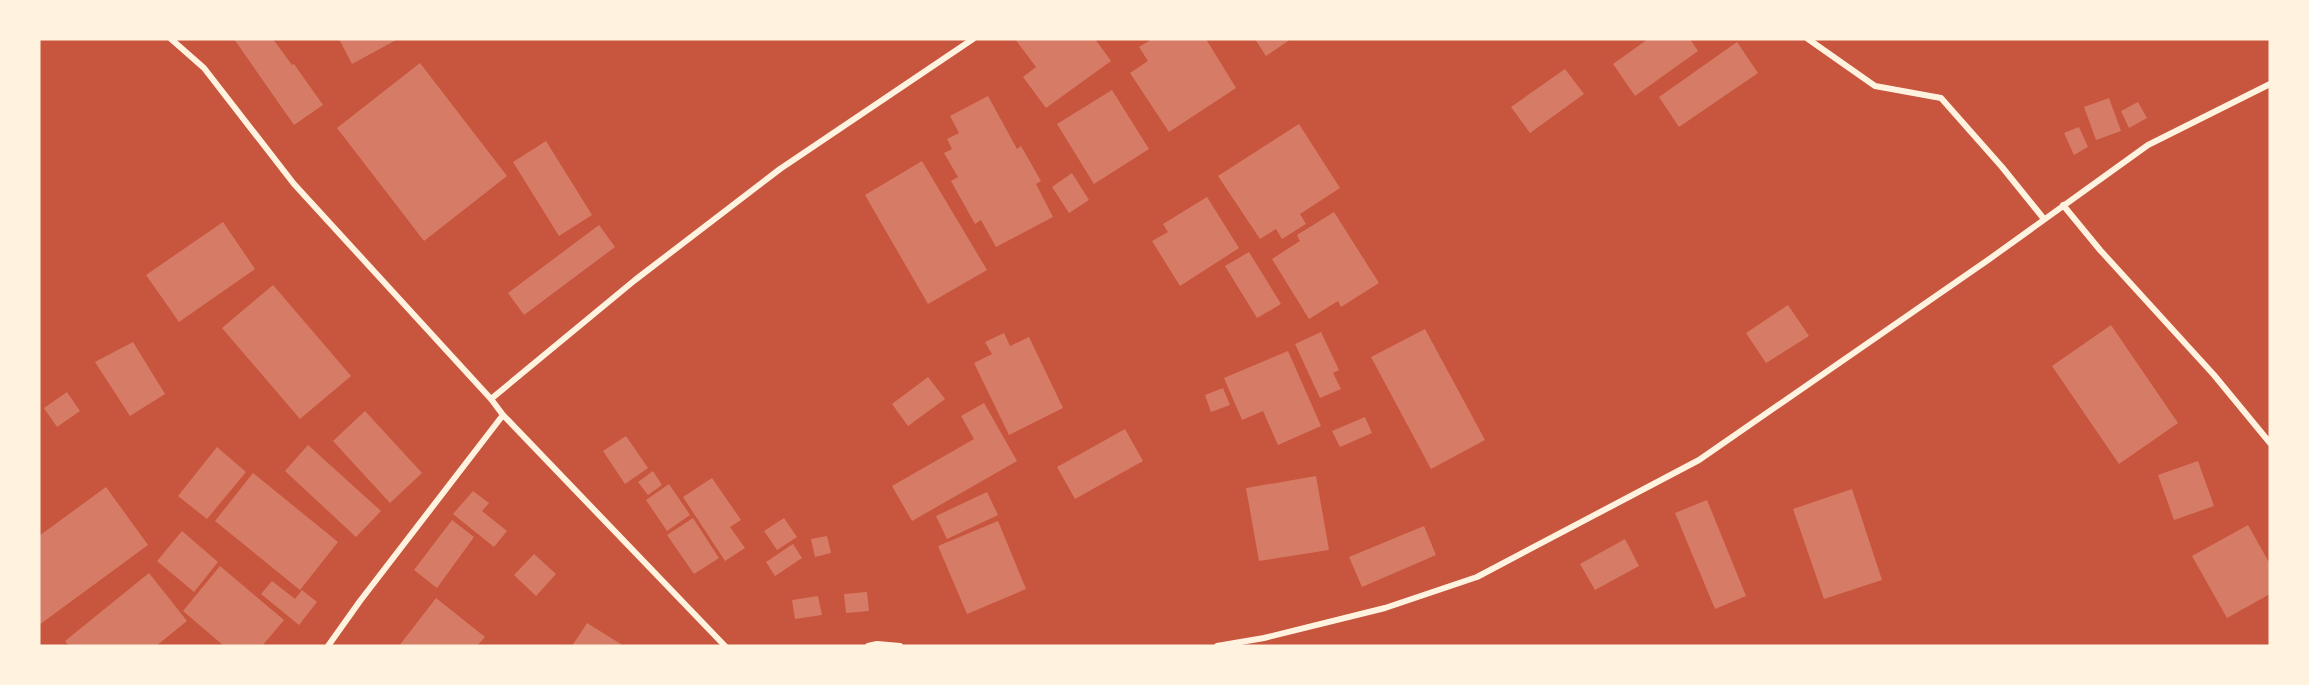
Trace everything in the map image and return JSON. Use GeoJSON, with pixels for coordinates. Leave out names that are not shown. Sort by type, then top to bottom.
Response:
{"type":"FeatureCollection","features":[{"type":"Feature","properties":{"kind":"street"},"geometry":{"type":"LineString","coordinates":[[171,39],[204,68],[294,184],[491,399],[503,415],[725,646]]}},
{"type":"Feature","properties":{"kind":"street"},"geometry":{"type":"LineString","coordinates":[[491,399],[635,280],[780,169],[973,39]]}},
{"type":"Feature","properties":{"kind":"street"},"geometry":{"type":"LineString","coordinates":[[1808,39],[1875,86],[1941,98],[2044,219]]}},
{"type":"Feature","properties":{"kind":"street"},"geometry":{"type":"LineString","coordinates":[[1217,646],[1264,638],[1385,608],[1477,577],[1699,460],[2148,145],[2270,84]]}},
{"type":"Feature","properties":{"kind":"street"},"geometry":{"type":"LineString","coordinates":[[2063,205],[2100,250],[2214,375],[2270,443]]}},
{"type":"Feature","properties":{"kind":"street"},"geometry":{"type":"LineString","coordinates":[[328,646],[503,415]]}},
{"type":"Feature","properties":{"kind":"street"},"geometry":{"type":"LineString","coordinates":[[1264,638],[1266,646]]}},
{"type":"Feature","properties":{"kind":"street"},"geometry":{"type":"LineString","coordinates":[[868,646],[878,644],[900,646]]}},
{"type":"Feature","properties":{"kind":"building"},"geometry":{"type":"Polygon","coordinates":[[[234,39],[273,39],[323,105],[294,125],[234,39]]]}},
{"type":"Feature","properties":{"kind":"building"},"geometry":{"type":"Polygon","coordinates":[[[339,39],[398,39],[352,64],[339,39]]]}},
{"type":"Feature","properties":{"kind":"building"},"geometry":{"type":"Polygon","coordinates":[[[1015,39],[1095,39],[1111,61],[1046,108],[1023,77],[1036,67],[1015,39]]]}},
{"type":"Feature","properties":{"kind":"building"},"geometry":{"type":"Polygon","coordinates":[[[1152,39],[1206,39],[1236,88],[1169,132],[1130,73],[1148,61],[1139,47],[1152,39]]]}},
{"type":"Feature","properties":{"kind":"building"},"geometry":{"type":"Polygon","coordinates":[[[1255,39],[1291,39],[1266,56],[1255,39]]]}},
{"type":"Feature","properties":{"kind":"building"},"geometry":{"type":"Polygon","coordinates":[[[1648,39],[1690,39],[1698,51],[1635,96],[1613,64],[1648,39]]]}},
{"type":"Feature","properties":{"kind":"building"},"geometry":{"type":"Polygon","coordinates":[[[1737,42],[1758,73],[1679,127],[1659,97],[1737,42]]]}},
{"type":"Feature","properties":{"kind":"building"},"geometry":{"type":"Polygon","coordinates":[[[420,63],[507,176],[424,241],[337,128],[420,63]]]}},
{"type":"Feature","properties":{"kind":"building"},"geometry":{"type":"Polygon","coordinates":[[[1565,69],[1584,94],[1530,133],[1511,107],[1565,69]]]}},
{"type":"Feature","properties":{"kind":"building"},"geometry":{"type":"Polygon","coordinates":[[[1112,90],[1149,149],[1094,184],[1057,124],[1112,90]]]}},
{"type":"Feature","properties":{"kind":"building"},"geometry":{"type":"Polygon","coordinates":[[[988,96],[1017,149],[1021,146],[1041,181],[1036,184],[1053,217],[996,247],[981,220],[975,224],[951,181],[958,177],[944,153],[952,149],[947,139],[959,133],[950,116],[988,96]]]}},
{"type":"Feature","properties":{"kind":"building"},"geometry":{"type":"Polygon","coordinates":[[[2109,98],[2121,131],[2096,140],[2084,107],[2109,98]]]}},
{"type":"Feature","properties":{"kind":"building"},"geometry":{"type":"Polygon","coordinates":[[[2138,102],[2147,118],[2129,128],[2121,111],[2138,102]]]}},
{"type":"Feature","properties":{"kind":"building"},"geometry":{"type":"Polygon","coordinates":[[[1299,124],[1340,188],[1300,214],[1306,224],[1282,239],[1276,229],[1260,239],[1218,176],[1299,124]]]}},
{"type":"Feature","properties":{"kind":"building"},"geometry":{"type":"Polygon","coordinates":[[[2079,127],[2088,147],[2074,155],[2064,133],[2079,127]]]}},
{"type":"Feature","properties":{"kind":"building"},"geometry":{"type":"Polygon","coordinates":[[[546,141],[592,215],[559,236],[513,162],[546,141]]]}},
{"type":"Feature","properties":{"kind":"building"},"geometry":{"type":"Polygon","coordinates":[[[922,161],[987,270],[928,304],[865,195],[922,161]]]}},
{"type":"Feature","properties":{"kind":"building"},"geometry":{"type":"Polygon","coordinates":[[[1072,173],[1089,200],[1069,213],[1052,187],[1072,173]]]}},
{"type":"Feature","properties":{"kind":"building"},"geometry":{"type":"Polygon","coordinates":[[[1207,197],[1239,248],[1180,286],[1152,241],[1168,232],[1163,224],[1207,197]]]}},
{"type":"Feature","properties":{"kind":"building"},"geometry":{"type":"Polygon","coordinates":[[[1334,212],[1379,283],[1341,307],[1338,301],[1309,319],[1272,259],[1300,241],[1297,235],[1334,212]]]}},
{"type":"Feature","properties":{"kind":"building"},"geometry":{"type":"Polygon","coordinates":[[[223,222],[255,269],[179,322],[146,275],[223,222]]]}},
{"type":"Feature","properties":{"kind":"building"},"geometry":{"type":"Polygon","coordinates":[[[599,225],[615,247],[524,315],[508,293],[599,225]]]}},
{"type":"Feature","properties":{"kind":"building"},"geometry":{"type":"Polygon","coordinates":[[[1249,252],[1281,304],[1257,318],[1225,266],[1249,252]]]}},
{"type":"Feature","properties":{"kind":"building"},"geometry":{"type":"Polygon","coordinates":[[[273,285],[351,376],[300,419],[222,328],[273,285]]]}},
{"type":"Feature","properties":{"kind":"building"},"geometry":{"type":"Polygon","coordinates":[[[1788,305],[1809,336],[1766,363],[1746,333],[1788,305]]]}},
{"type":"Feature","properties":{"kind":"building"},"geometry":{"type":"Polygon","coordinates":[[[2111,325],[2178,423],[2119,464],[2052,366],[2111,325]]]}},
{"type":"Feature","properties":{"kind":"building"},"geometry":{"type":"Polygon","coordinates":[[[1425,329],[1485,440],[1431,469],[1371,357],[1425,329]]]}},
{"type":"Feature","properties":{"kind":"building"},"geometry":{"type":"Polygon","coordinates":[[[1321,332],[1339,370],[1333,373],[1341,389],[1320,398],[1295,344],[1321,332]]]}},
{"type":"Feature","properties":{"kind":"building"},"geometry":{"type":"Polygon","coordinates":[[[1004,333],[1010,346],[1029,337],[1063,408],[1009,435],[974,363],[992,354],[985,342],[1004,333]]]}},
{"type":"Feature","properties":{"kind":"building"},"geometry":{"type":"Polygon","coordinates":[[[133,342],[165,394],[130,416],[95,362],[133,342]]]}},
{"type":"Feature","properties":{"kind":"building"},"geometry":{"type":"Polygon","coordinates":[[[1288,351],[1321,426],[1278,445],[1263,411],[1242,420],[1224,378],[1288,351]]]}},
{"type":"Feature","properties":{"kind":"building"},"geometry":{"type":"Polygon","coordinates":[[[928,377],[945,399],[908,426],[892,404],[928,377]]]}},
{"type":"Feature","properties":{"kind":"building"},"geometry":{"type":"Polygon","coordinates":[[[1223,388],[1230,405],[1211,412],[1205,395],[1223,388]]]}},
{"type":"Feature","properties":{"kind":"building"},"geometry":{"type":"Polygon","coordinates":[[[67,392],[80,411],[57,427],[44,408],[67,392]]]}},
{"type":"Feature","properties":{"kind":"building"},"geometry":{"type":"Polygon","coordinates":[[[984,403],[1017,461],[912,521],[892,486],[974,439],[961,416],[984,403]]]}},
{"type":"Feature","properties":{"kind":"building"},"geometry":{"type":"Polygon","coordinates":[[[365,411],[422,473],[390,503],[333,441],[365,411]]]}},
{"type":"Feature","properties":{"kind":"building"},"geometry":{"type":"Polygon","coordinates":[[[1365,417],[1372,433],[1340,447],[1332,431],[1365,417]]]}},
{"type":"Feature","properties":{"kind":"building"},"geometry":{"type":"Polygon","coordinates":[[[1125,429],[1143,461],[1075,499],[1057,467],[1125,429]]]}},
{"type":"Feature","properties":{"kind":"building"},"geometry":{"type":"Polygon","coordinates":[[[626,436],[648,468],[625,484],[603,451],[626,436]]]}},
{"type":"Feature","properties":{"kind":"building"},"geometry":{"type":"Polygon","coordinates":[[[308,445],[381,511],[356,537],[285,471],[308,445]]]}},
{"type":"Feature","properties":{"kind":"building"},"geometry":{"type":"Polygon","coordinates":[[[217,447],[246,472],[207,519],[178,496],[217,447]]]}},
{"type":"Feature","properties":{"kind":"building"},"geometry":{"type":"Polygon","coordinates":[[[2198,461],[2214,506],[2174,520],[2158,475],[2198,461]]]}},
{"type":"Feature","properties":{"kind":"building"},"geometry":{"type":"Polygon","coordinates":[[[653,471],[662,485],[648,495],[638,482],[653,471]]]}},
{"type":"Feature","properties":{"kind":"building"},"geometry":{"type":"Polygon","coordinates":[[[253,473],[338,542],[300,590],[215,521],[253,473]]]}},
{"type":"Feature","properties":{"kind":"building"},"geometry":{"type":"Polygon","coordinates":[[[1316,476],[1329,550],[1259,561],[1246,488],[1316,476]]]}},
{"type":"Feature","properties":{"kind":"building"},"geometry":{"type":"Polygon","coordinates":[[[712,478],[741,520],[730,527],[745,548],[725,561],[683,497],[712,478]]]}},
{"type":"Feature","properties":{"kind":"building"},"geometry":{"type":"Polygon","coordinates":[[[669,484],[690,515],[667,531],[646,500],[669,484]]]}},
{"type":"Feature","properties":{"kind":"building"},"geometry":{"type":"Polygon","coordinates":[[[106,487],[148,545],[39,625],[39,536],[106,487]]]}},
{"type":"Feature","properties":{"kind":"building"},"geometry":{"type":"Polygon","coordinates":[[[1852,489],[1882,580],[1824,599],[1793,509],[1852,489]]]}},
{"type":"Feature","properties":{"kind":"building"},"geometry":{"type":"Polygon","coordinates":[[[473,491],[489,503],[482,511],[507,531],[494,547],[453,514],[473,491]]]}},
{"type":"Feature","properties":{"kind":"building"},"geometry":{"type":"Polygon","coordinates":[[[987,492],[998,515],[947,539],[936,516],[987,492]]]}},
{"type":"Feature","properties":{"kind":"building"},"geometry":{"type":"Polygon","coordinates":[[[1707,500],[1746,596],[1715,609],[1675,513],[1707,500]]]}},
{"type":"Feature","properties":{"kind":"building"},"geometry":{"type":"Polygon","coordinates":[[[693,518],[719,558],[694,574],[667,535],[693,518]]]}},
{"type":"Feature","properties":{"kind":"building"},"geometry":{"type":"Polygon","coordinates":[[[784,518],[797,537],[777,550],[764,531],[784,518]]]}},
{"type":"Feature","properties":{"kind":"building"},"geometry":{"type":"Polygon","coordinates":[[[452,520],[474,537],[437,588],[414,570],[452,520]]]}},
{"type":"Feature","properties":{"kind":"building"},"geometry":{"type":"Polygon","coordinates":[[[998,521],[1026,589],[967,614],[938,546],[998,521]]]}},
{"type":"Feature","properties":{"kind":"building"},"geometry":{"type":"Polygon","coordinates":[[[2248,525],[2270,564],[2270,594],[2227,618],[2192,556],[2248,525]]]}},
{"type":"Feature","properties":{"kind":"building"},"geometry":{"type":"Polygon","coordinates":[[[1424,526],[1436,555],[1362,587],[1349,557],[1424,526]]]}},
{"type":"Feature","properties":{"kind":"building"},"geometry":{"type":"Polygon","coordinates":[[[182,531],[218,562],[194,592],[157,561],[182,531]]]}},
{"type":"Feature","properties":{"kind":"building"},"geometry":{"type":"Polygon","coordinates":[[[827,536],[831,553],[815,557],[811,539],[827,536]]]}},
{"type":"Feature","properties":{"kind":"building"},"geometry":{"type":"Polygon","coordinates":[[[1625,539],[1639,566],[1595,590],[1580,564],[1625,539]]]}},
{"type":"Feature","properties":{"kind":"building"},"geometry":{"type":"Polygon","coordinates":[[[793,544],[802,558],[775,576],[766,562],[793,544]]]}},
{"type":"Feature","properties":{"kind":"building"},"geometry":{"type":"Polygon","coordinates":[[[534,554],[556,574],[536,596],[514,575],[534,554]]]}},
{"type":"Feature","properties":{"kind":"building"},"geometry":{"type":"Polygon","coordinates":[[[220,566],[284,620],[262,646],[224,646],[183,611],[220,566]]]}},
{"type":"Feature","properties":{"kind":"building"},"geometry":{"type":"Polygon","coordinates":[[[149,573],[187,621],[156,646],[69,646],[65,641],[149,573]]]}},
{"type":"Feature","properties":{"kind":"building"},"geometry":{"type":"Polygon","coordinates":[[[272,581],[295,599],[302,590],[317,602],[299,625],[261,594],[272,581]]]}},
{"type":"Feature","properties":{"kind":"building"},"geometry":{"type":"Polygon","coordinates":[[[867,592],[869,611],[846,613],[844,594],[867,592]]]}},
{"type":"Feature","properties":{"kind":"building"},"geometry":{"type":"Polygon","coordinates":[[[818,596],[822,615],[795,619],[792,600],[818,596]]]}},
{"type":"Feature","properties":{"kind":"building"},"geometry":{"type":"Polygon","coordinates":[[[436,598],[485,637],[477,646],[399,646],[436,598]]]}},
{"type":"Feature","properties":{"kind":"building"},"geometry":{"type":"Polygon","coordinates":[[[587,623],[624,646],[572,646],[587,623]]]}}]}
